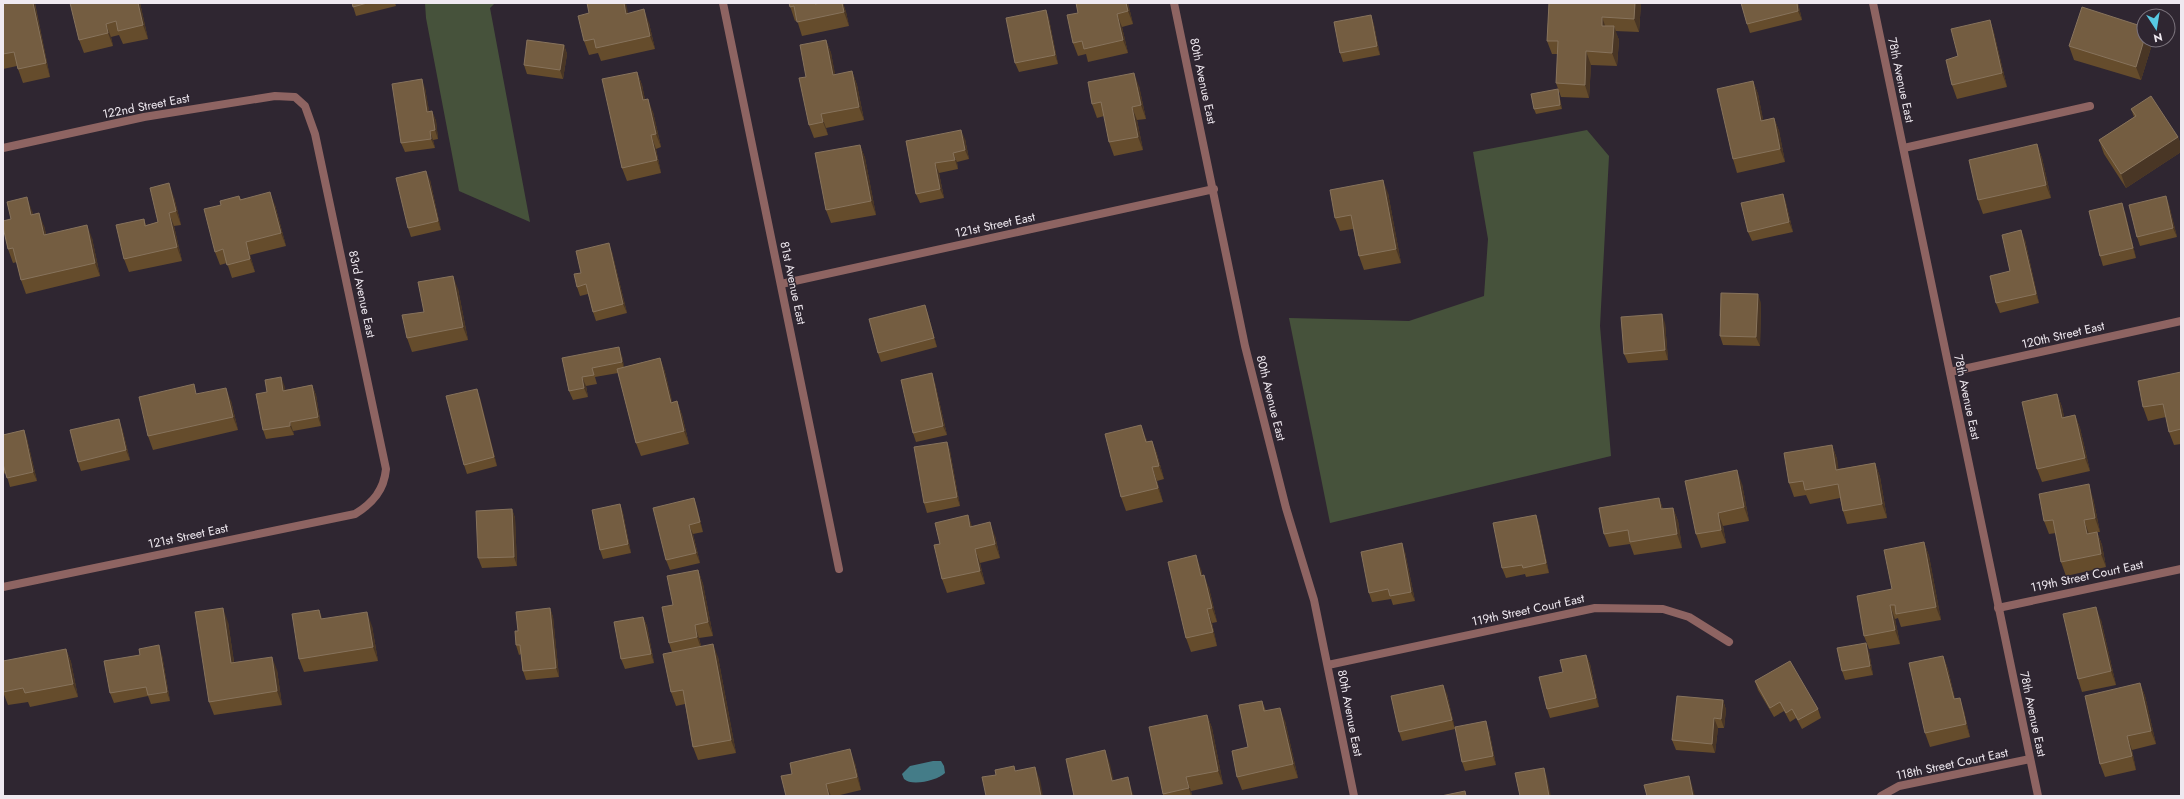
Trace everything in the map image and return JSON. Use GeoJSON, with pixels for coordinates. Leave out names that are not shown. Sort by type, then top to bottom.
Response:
{"type":"FeatureCollection","features":[{"type":"Feature","properties":{"kind":"street","name":"81st Avenue East"},"geometry":{"type":"LineString","coordinates":[[723,3],[839,569]]}},
{"type":"Feature","properties":{"kind":"street","name":"80th Avenue East"},"geometry":{"type":"LineString","coordinates":[[1174,3],[1214,190],[1245,346],[1286,508],[1314,600],[1354,796]]}},
{"type":"Feature","properties":{"kind":"street","name":"78th Avenue East"},"geometry":{"type":"LineString","coordinates":[[1873,3],[2038,796]]}},
{"type":"Feature","properties":{"kind":"street","name":"122nd Street East"},"geometry":{"type":"LineString","coordinates":[[3,148],[144,117],[275,96],[295,97]]}},
{"type":"Feature","properties":{"kind":"street","name":"83rd Avenue East"},"geometry":{"type":"LineString","coordinates":[[295,97],[305,106],[315,134],[386,469],[385,480],[381,490],[373,500]]}},
{"type":"Feature","properties":{"kind":"street"},"geometry":{"type":"LineString","coordinates":[[1904,148],[2090,106]]}},
{"type":"Feature","properties":{"kind":"street","name":"121st Street East"},"geometry":{"type":"LineString","coordinates":[[781,284],[1214,190]]}},
{"type":"Feature","properties":{"kind":"street","name":"120th Street East"},"geometry":{"type":"LineString","coordinates":[[1950,372],[2181,321]]}},
{"type":"Feature","properties":{"kind":"street","name":"121st Street East"},"geometry":{"type":"LineString","coordinates":[[3,586],[355,514],[373,500]]}},
{"type":"Feature","properties":{"kind":"street","name":"119th Street Court East"},"geometry":{"type":"LineString","coordinates":[[1998,608],[2181,569]]}},
{"type":"Feature","properties":{"kind":"street","name":"119th Street Court East"},"geometry":{"type":"LineString","coordinates":[[1328,665],[1595,608],[1663,609],[1689,617],[1729,642]]}},
{"type":"Feature","properties":{"kind":"street","name":"118th Street Court East"},"geometry":{"type":"LineString","coordinates":[[1881,796],[1899,786],[2030,759]]}},
{"type":"Feature","properties":{"kind":"green space"},"geometry":{"type":"Polygon","coordinates":[[[425,3],[495,3],[490,8],[530,222],[459,191],[426,18],[425,3]]]}},
{"type":"Feature","properties":{"kind":"green space"},"geometry":{"type":"Polygon","coordinates":[[[1587,130],[1609,156],[1600,326],[1611,456],[1330,523],[1289,318],[1409,321],[1484,296],[1488,239],[1473,152],[1587,130]]]}},
{"type":"Feature","properties":{"kind":"water"},"geometry":{"type":"Polygon","coordinates":[[[933,761],[941,761],[944,766],[945,773],[942,776],[925,782],[913,782],[904,779],[902,774],[910,766],[933,761]]]}},
{"type":"Feature","properties":{"kind":"building"},"geometry":{"type":"Polygon","coordinates":[[[3,3],[33,3],[46,63],[18,69],[14,52],[3,54],[3,3]]]}},
{"type":"Feature","properties":{"kind":"building"},"geometry":{"type":"Polygon","coordinates":[[[70,3],[138,3],[143,25],[118,31],[116,21],[106,24],[108,33],[79,40],[70,3]]]}},
{"type":"Feature","properties":{"kind":"building"},"geometry":{"type":"Polygon","coordinates":[[[352,3],[367,3],[353,7],[352,3]]]}},
{"type":"Feature","properties":{"kind":"building"},"geometry":{"type":"Polygon","coordinates":[[[587,3],[624,3],[626,14],[644,9],[650,36],[596,48],[594,39],[584,41],[578,16],[589,13],[587,3]]]}},
{"type":"Feature","properties":{"kind":"building"},"geometry":{"type":"Polygon","coordinates":[[[789,3],[842,3],[844,12],[797,22],[794,6],[790,7],[789,3]]]}},
{"type":"Feature","properties":{"kind":"building"},"geometry":{"type":"Polygon","coordinates":[[[1076,3],[1126,3],[1128,11],[1117,14],[1123,40],[1084,49],[1082,41],[1073,43],[1067,15],[1078,13],[1076,3]]]}},
{"type":"Feature","properties":{"kind":"building"},"geometry":{"type":"Polygon","coordinates":[[[1549,3],[1635,3],[1634,19],[1602,17],[1602,26],[1614,26],[1612,53],[1586,51],[1585,85],[1556,83],[1558,41],[1547,41],[1549,3]]]}},
{"type":"Feature","properties":{"kind":"building"},"geometry":{"type":"Polygon","coordinates":[[[1741,3],[1797,3],[1798,11],[1747,24],[1741,3]]]}},
{"type":"Feature","properties":{"kind":"building"},"geometry":{"type":"Polygon","coordinates":[[[2082,7],[2136,24],[2136,48],[2142,48],[2136,67],[2069,46],[2082,7]]]}},
{"type":"Feature","properties":{"kind":"building"},"geometry":{"type":"Polygon","coordinates":[[[1046,10],[1055,55],[1015,63],[1006,18],[1046,10]]]}},
{"type":"Feature","properties":{"kind":"building"},"geometry":{"type":"Polygon","coordinates":[[[1371,15],[1377,46],[1340,53],[1334,22],[1371,15]]]}},
{"type":"Feature","properties":{"kind":"building"},"geometry":{"type":"Polygon","coordinates":[[[1990,20],[2002,73],[1952,85],[1946,60],[1958,56],[1951,29],[1990,20]]]}},
{"type":"Feature","properties":{"kind":"building"},"geometry":{"type":"Polygon","coordinates":[[[527,40],[564,45],[560,70],[524,65],[527,40]]]}},
{"type":"Feature","properties":{"kind":"building"},"geometry":{"type":"Polygon","coordinates":[[[826,40],[833,75],[852,71],[859,107],[821,114],[823,122],[809,125],[799,78],[806,77],[800,45],[826,40]]]}},
{"type":"Feature","properties":{"kind":"building"},"geometry":{"type":"Polygon","coordinates":[[[637,72],[643,100],[648,99],[656,134],[651,135],[657,160],[622,168],[602,79],[637,72]]]}},
{"type":"Feature","properties":{"kind":"building"},"geometry":{"type":"Polygon","coordinates":[[[1134,73],[1141,105],[1132,107],[1138,137],[1109,142],[1101,102],[1092,104],[1088,82],[1134,73]]]}},
{"type":"Feature","properties":{"kind":"building"},"geometry":{"type":"Polygon","coordinates":[[[422,79],[427,112],[432,111],[435,130],[430,131],[431,139],[401,143],[392,84],[422,79]]]}},
{"type":"Feature","properties":{"kind":"building"},"geometry":{"type":"Polygon","coordinates":[[[1753,81],[1761,121],[1774,118],[1780,149],[1733,159],[1717,89],[1753,81]]]}},
{"type":"Feature","properties":{"kind":"building"},"geometry":{"type":"Polygon","coordinates":[[[1558,89],[1560,105],[1534,109],[1531,94],[1558,89]]]}},
{"type":"Feature","properties":{"kind":"building"},"geometry":{"type":"Polygon","coordinates":[[[2151,96],[2178,137],[2121,174],[2099,140],[2136,116],[2131,109],[2151,96]]]}},
{"type":"Feature","properties":{"kind":"building"},"geometry":{"type":"Polygon","coordinates":[[[961,130],[965,150],[953,153],[955,160],[935,163],[940,189],[916,194],[906,141],[961,130]]]}},
{"type":"Feature","properties":{"kind":"building"},"geometry":{"type":"Polygon","coordinates":[[[2037,144],[2046,185],[1978,200],[1969,160],[2037,144]]]}},
{"type":"Feature","properties":{"kind":"building"},"geometry":{"type":"Polygon","coordinates":[[[860,145],[871,201],[826,210],[815,153],[860,145]]]}},
{"type":"Feature","properties":{"kind":"building"},"geometry":{"type":"Polygon","coordinates":[[[426,171],[438,221],[408,228],[396,178],[426,171]]]}},
{"type":"Feature","properties":{"kind":"building"},"geometry":{"type":"Polygon","coordinates":[[[1383,180],[1396,249],[1359,256],[1351,215],[1335,218],[1330,190],[1383,180]]]}},
{"type":"Feature","properties":{"kind":"building"},"geometry":{"type":"Polygon","coordinates":[[[169,183],[176,211],[169,213],[177,247],[124,259],[116,225],[144,219],[145,226],[158,222],[150,188],[169,183]]]}},
{"type":"Feature","properties":{"kind":"building"},"geometry":{"type":"Polygon","coordinates":[[[270,192],[281,233],[246,242],[250,259],[227,265],[223,249],[215,252],[204,209],[221,205],[220,201],[239,196],[240,200],[270,192]]]}},
{"type":"Feature","properties":{"kind":"building"},"geometry":{"type":"Polygon","coordinates":[[[1783,194],[1789,222],[1748,232],[1741,203],[1783,194]]]}},
{"type":"Feature","properties":{"kind":"building"},"geometry":{"type":"Polygon","coordinates":[[[2166,196],[2173,228],[2137,237],[2129,205],[2166,196]]]}},
{"type":"Feature","properties":{"kind":"building"},"geometry":{"type":"Polygon","coordinates":[[[27,197],[31,215],[39,213],[44,235],[87,225],[95,263],[21,280],[13,248],[8,249],[3,221],[11,219],[7,202],[27,197]]]}},
{"type":"Feature","properties":{"kind":"building"},"geometry":{"type":"Polygon","coordinates":[[[2122,203],[2133,248],[2100,256],[2089,211],[2122,203]]]}},
{"type":"Feature","properties":{"kind":"building"},"geometry":{"type":"Polygon","coordinates":[[[2021,230],[2036,294],[1996,303],[1990,276],[2010,271],[2002,235],[2021,230]]]}},
{"type":"Feature","properties":{"kind":"building"},"geometry":{"type":"Polygon","coordinates":[[[609,243],[623,304],[593,312],[586,284],[577,287],[574,274],[581,273],[576,251],[609,243]]]}},
{"type":"Feature","properties":{"kind":"building"},"geometry":{"type":"Polygon","coordinates":[[[453,276],[463,327],[407,338],[402,315],[424,312],[418,282],[453,276]]]}},
{"type":"Feature","properties":{"kind":"building"},"geometry":{"type":"Polygon","coordinates":[[[1721,293],[1758,294],[1756,337],[1720,336],[1721,293]]]}},
{"type":"Feature","properties":{"kind":"building"},"geometry":{"type":"Polygon","coordinates":[[[925,305],[934,338],[878,353],[869,319],[925,305]]]}},
{"type":"Feature","properties":{"kind":"building"},"geometry":{"type":"Polygon","coordinates":[[[1662,314],[1665,350],[1624,354],[1621,317],[1662,314]]]}},
{"type":"Feature","properties":{"kind":"building"},"geometry":{"type":"Polygon","coordinates":[[[619,347],[622,362],[592,368],[594,375],[582,377],[584,388],[569,391],[562,358],[619,347]]]}},
{"type":"Feature","properties":{"kind":"building"},"geometry":{"type":"Polygon","coordinates":[[[660,358],[671,403],[677,401],[684,431],[636,443],[617,369],[660,358]]]}},
{"type":"Feature","properties":{"kind":"building"},"geometry":{"type":"Polygon","coordinates":[[[2181,372],[2181,429],[2169,432],[2163,404],[2143,407],[2138,381],[2181,372]]]}},
{"type":"Feature","properties":{"kind":"building"},"geometry":{"type":"Polygon","coordinates":[[[932,373],[943,426],[913,433],[901,380],[932,373]]]}},
{"type":"Feature","properties":{"kind":"building"},"geometry":{"type":"Polygon","coordinates":[[[281,377],[283,391],[312,385],[318,417],[290,422],[290,426],[263,430],[256,394],[267,392],[265,380],[281,377]]]}},
{"type":"Feature","properties":{"kind":"building"},"geometry":{"type":"Polygon","coordinates":[[[194,384],[196,394],[226,388],[233,417],[148,436],[139,397],[194,384]]]}},
{"type":"Feature","properties":{"kind":"building"},"geometry":{"type":"Polygon","coordinates":[[[477,389],[494,457],[464,465],[446,396],[477,389]]]}},
{"type":"Feature","properties":{"kind":"building"},"geometry":{"type":"Polygon","coordinates":[[[2057,394],[2062,418],[2075,415],[2085,458],[2037,469],[2022,402],[2057,394]]]}},
{"type":"Feature","properties":{"kind":"building"},"geometry":{"type":"Polygon","coordinates":[[[119,419],[126,450],[78,462],[70,430],[119,419]]]}},
{"type":"Feature","properties":{"kind":"building"},"geometry":{"type":"Polygon","coordinates":[[[1141,425],[1146,442],[1152,441],[1159,466],[1152,467],[1158,488],[1121,497],[1105,434],[1141,425]]]}},
{"type":"Feature","properties":{"kind":"building"},"geometry":{"type":"Polygon","coordinates":[[[24,430],[33,472],[7,478],[3,464],[3,435],[24,430]]]}},
{"type":"Feature","properties":{"kind":"building"},"geometry":{"type":"Polygon","coordinates":[[[947,442],[957,497],[924,503],[914,447],[947,442]]]}},
{"type":"Feature","properties":{"kind":"building"},"geometry":{"type":"Polygon","coordinates":[[[1832,445],[1836,470],[1875,463],[1882,504],[1843,511],[1838,484],[1805,490],[1803,481],[1789,483],[1784,453],[1832,445]]]}},
{"type":"Feature","properties":{"kind":"building"},"geometry":{"type":"Polygon","coordinates":[[[1737,470],[1744,507],[1718,513],[1721,530],[1696,534],[1685,481],[1737,470]]]}},
{"type":"Feature","properties":{"kind":"building"},"geometry":{"type":"Polygon","coordinates":[[[2089,484],[2095,518],[2084,520],[2087,534],[2097,532],[2101,554],[2061,562],[2053,520],[2044,521],[2039,494],[2089,484]]]}},
{"type":"Feature","properties":{"kind":"building"},"geometry":{"type":"Polygon","coordinates":[[[694,498],[700,522],[689,525],[696,553],[666,560],[653,508],[694,498]]]}},
{"type":"Feature","properties":{"kind":"building"},"geometry":{"type":"Polygon","coordinates":[[[1659,498],[1661,509],[1673,508],[1677,534],[1630,542],[1628,530],[1604,534],[1599,508],[1659,498]]]}},
{"type":"Feature","properties":{"kind":"building"},"geometry":{"type":"Polygon","coordinates":[[[620,504],[628,544],[600,550],[592,510],[620,504]]]}},
{"type":"Feature","properties":{"kind":"building"},"geometry":{"type":"Polygon","coordinates":[[[512,509],[514,557],[478,558],[476,511],[512,509]]]}},
{"type":"Feature","properties":{"kind":"building"},"geometry":{"type":"Polygon","coordinates":[[[968,515],[970,527],[990,522],[995,544],[975,549],[980,571],[942,579],[934,545],[940,544],[935,523],[968,515]]]}},
{"type":"Feature","properties":{"kind":"building"},"geometry":{"type":"Polygon","coordinates":[[[1536,515],[1546,563],[1523,568],[1522,565],[1502,568],[1493,523],[1536,515]]]}},
{"type":"Feature","properties":{"kind":"building"},"geometry":{"type":"Polygon","coordinates":[[[1924,542],[1936,607],[1896,614],[1895,605],[1890,605],[1895,630],[1864,636],[1857,596],[1892,589],[1884,550],[1924,542]]]}},
{"type":"Feature","properties":{"kind":"building"},"geometry":{"type":"Polygon","coordinates":[[[1402,543],[1411,592],[1390,596],[1388,589],[1369,593],[1361,552],[1402,543]]]}},
{"type":"Feature","properties":{"kind":"building"},"geometry":{"type":"Polygon","coordinates":[[[1196,555],[1201,576],[1204,575],[1212,608],[1207,609],[1213,632],[1186,638],[1168,562],[1196,555]]]}},
{"type":"Feature","properties":{"kind":"building"},"geometry":{"type":"Polygon","coordinates":[[[698,570],[708,622],[695,625],[697,637],[669,643],[662,607],[673,605],[667,576],[698,570]]]}},
{"type":"Feature","properties":{"kind":"building"},"geometry":{"type":"Polygon","coordinates":[[[2096,607],[2111,671],[2078,679],[2063,614],[2096,607]]]}},
{"type":"Feature","properties":{"kind":"building"},"geometry":{"type":"Polygon","coordinates":[[[223,608],[231,663],[272,657],[277,691],[209,702],[195,612],[223,608]]]}},
{"type":"Feature","properties":{"kind":"building"},"geometry":{"type":"Polygon","coordinates":[[[550,608],[556,668],[523,671],[520,645],[516,645],[515,631],[518,631],[516,612],[550,608]]]}},
{"type":"Feature","properties":{"kind":"building"},"geometry":{"type":"Polygon","coordinates":[[[319,610],[321,619],[367,612],[373,647],[299,659],[292,614],[319,610]]]}},
{"type":"Feature","properties":{"kind":"building"},"geometry":{"type":"Polygon","coordinates":[[[643,617],[651,654],[621,659],[614,622],[643,617]]]}},
{"type":"Feature","properties":{"kind":"building"},"geometry":{"type":"Polygon","coordinates":[[[1866,643],[1870,666],[1842,671],[1837,648],[1866,643]]]}},
{"type":"Feature","properties":{"kind":"building"},"geometry":{"type":"Polygon","coordinates":[[[713,644],[731,740],[693,747],[683,690],[671,692],[663,654],[713,644]]]}},
{"type":"Feature","properties":{"kind":"building"},"geometry":{"type":"Polygon","coordinates":[[[159,645],[167,692],[148,695],[146,687],[110,693],[104,661],[140,655],[139,649],[159,645]]]}},
{"type":"Feature","properties":{"kind":"building"},"geometry":{"type":"Polygon","coordinates":[[[66,649],[73,684],[25,693],[23,688],[3,692],[3,661],[66,649]]]}},
{"type":"Feature","properties":{"kind":"building"},"geometry":{"type":"Polygon","coordinates":[[[1586,655],[1596,698],[1547,709],[1539,677],[1563,672],[1560,660],[1586,655]]]}},
{"type":"Feature","properties":{"kind":"building"},"geometry":{"type":"Polygon","coordinates":[[[1943,656],[1954,699],[1960,698],[1966,724],[1925,733],[1909,663],[1943,656]]]}},
{"type":"Feature","properties":{"kind":"building"},"geometry":{"type":"Polygon","coordinates":[[[1790,661],[1818,709],[1798,720],[1792,709],[1786,713],[1780,702],[1770,708],[1755,681],[1790,661]]]}},
{"type":"Feature","properties":{"kind":"building"},"geometry":{"type":"Polygon","coordinates":[[[2140,683],[2151,731],[2127,736],[2132,756],[2100,764],[2085,696],[2140,683]]]}},
{"type":"Feature","properties":{"kind":"building"},"geometry":{"type":"Polygon","coordinates":[[[1443,685],[1452,720],[1399,732],[1391,696],[1443,685]]]}},
{"type":"Feature","properties":{"kind":"building"},"geometry":{"type":"Polygon","coordinates":[[[1677,696],[1723,700],[1721,719],[1714,718],[1712,744],[1672,740],[1677,696]]]}},
{"type":"Feature","properties":{"kind":"building"},"geometry":{"type":"Polygon","coordinates":[[[1262,701],[1264,711],[1280,708],[1293,764],[1237,777],[1232,751],[1248,747],[1239,705],[1262,701]]]}},
{"type":"Feature","properties":{"kind":"building"},"geometry":{"type":"Polygon","coordinates":[[[1207,715],[1218,771],[1186,777],[1189,788],[1163,794],[1149,727],[1207,715]]]}},
{"type":"Feature","properties":{"kind":"building"},"geometry":{"type":"Polygon","coordinates":[[[1486,721],[1493,756],[1462,762],[1455,727],[1486,721]]]}},
{"type":"Feature","properties":{"kind":"building"},"geometry":{"type":"Polygon","coordinates":[[[850,749],[857,777],[826,784],[829,796],[786,796],[781,776],[792,774],[790,763],[850,749]]]}},
{"type":"Feature","properties":{"kind":"building"},"geometry":{"type":"Polygon","coordinates":[[[1105,750],[1112,781],[1128,777],[1132,796],[1074,796],[1066,759],[1105,750]]]}},
{"type":"Feature","properties":{"kind":"building"},"geometry":{"type":"Polygon","coordinates":[[[1014,766],[1015,771],[1035,767],[1041,796],[986,796],[982,777],[996,775],[995,770],[1014,766]]]}},
{"type":"Feature","properties":{"kind":"building"},"geometry":{"type":"Polygon","coordinates":[[[1544,768],[1549,796],[1520,796],[1515,773],[1544,768]]]}},
{"type":"Feature","properties":{"kind":"building"},"geometry":{"type":"Polygon","coordinates":[[[1689,776],[1693,796],[1647,796],[1644,785],[1689,776]]]}},
{"type":"Feature","properties":{"kind":"building"},"geometry":{"type":"Polygon","coordinates":[[[1465,791],[1466,796],[1441,796],[1465,791]]]}}]}
